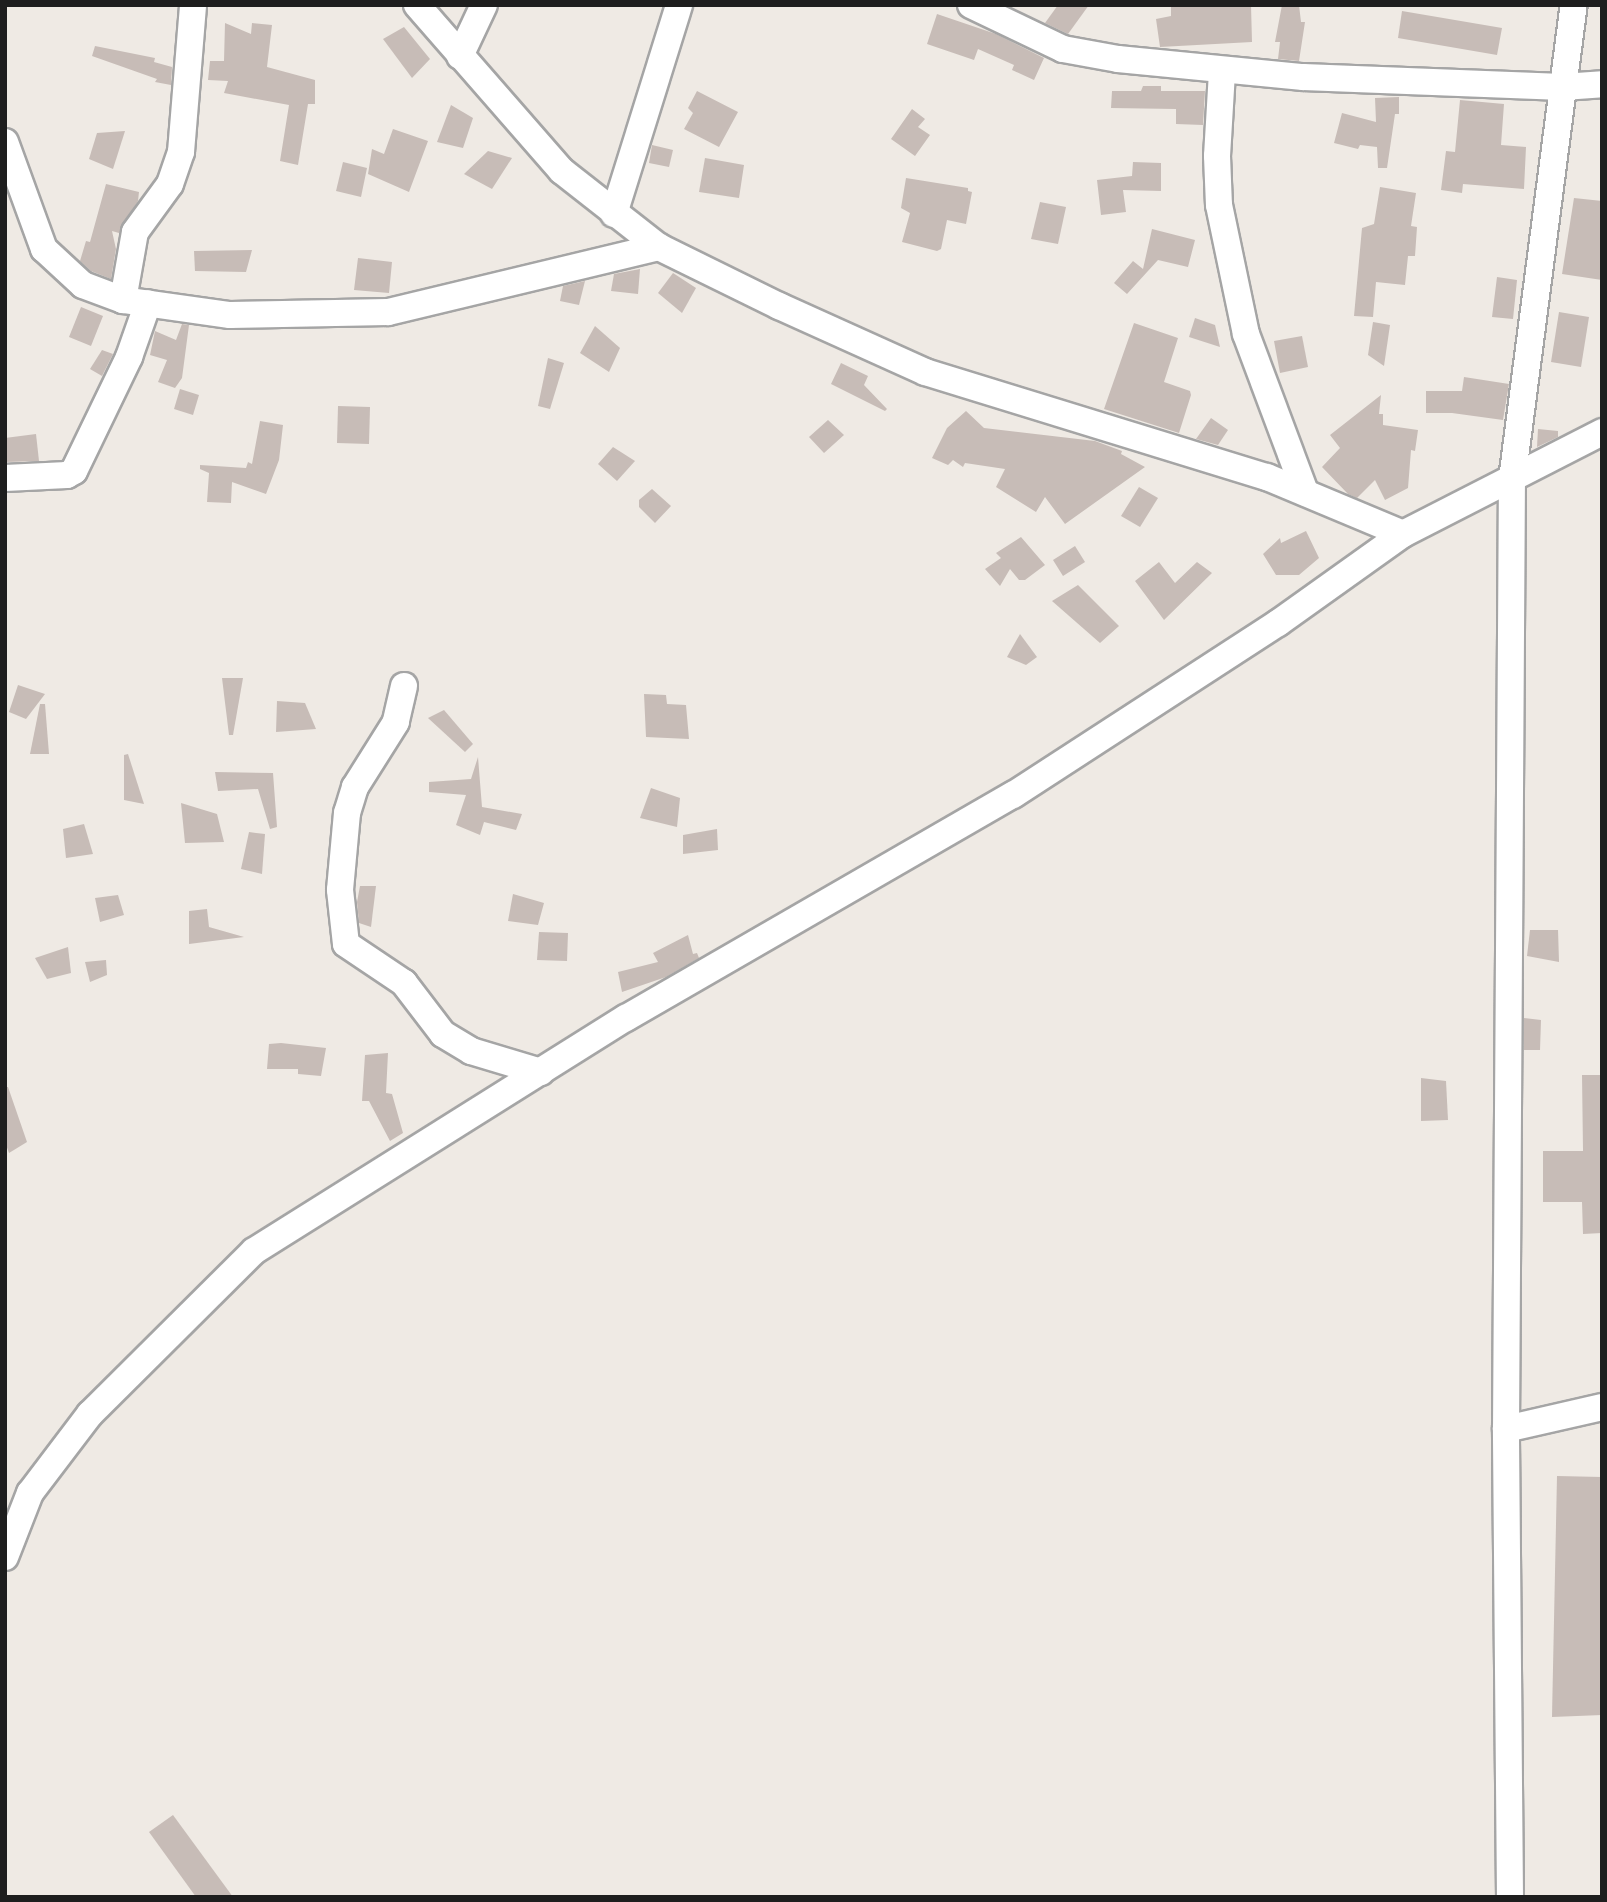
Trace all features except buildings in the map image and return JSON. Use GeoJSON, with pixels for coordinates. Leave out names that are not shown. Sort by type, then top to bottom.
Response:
{"type":"FeatureCollection","features":[{"type":"Feature","properties":{"kind":"street"},"geometry":{"type":"LineString","coordinates":[[5,478],[67,475],[74,471],[129,358],[136,302],[129,255],[135,232],[170,184],[181,152],[193,5]]}},
{"type":"Feature","properties":{"kind":"street"},"geometry":{"type":"LineString","coordinates":[[417,5],[562,171],[659,247],[779,306],[925,372],[1267,477],[1403,534]]}},
{"type":"Feature","properties":{"kind":"street"},"geometry":{"type":"LineString","coordinates":[[460,56],[484,5]]}},
{"type":"Feature","properties":{"kind":"street"},"geometry":{"type":"LineString","coordinates":[[614,214],[679,5]]}},
{"type":"Feature","properties":{"kind":"street"},"geometry":{"type":"LineString","coordinates":[[971,5],[1079,53],[1222,72],[1563,87],[1602,84]]}},
{"type":"Feature","properties":{"kind":"street"},"geometry":{"type":"LineString","coordinates":[[1510,1897],[1506,1429],[1512,480],[1574,5]]}},
{"type":"Feature","properties":{"kind":"street"},"geometry":{"type":"LineString","coordinates":[[1222,72],[1217,156],[1219,205],[1246,334],[1305,492]]}},
{"type":"Feature","properties":{"kind":"street"},"geometry":{"type":"LineString","coordinates":[[5,142],[44,249],[83,285],[136,302],[230,315],[388,312],[659,247]]}},
{"type":"Feature","properties":{"kind":"street"},"geometry":{"type":"LineString","coordinates":[[5,1557],[30,1493],[90,1414],[254,1251],[626,1018],[1013,794],[1278,623],[1403,534],[1602,432]]}},
{"type":"Feature","properties":{"kind":"street"},"geometry":{"type":"LineString","coordinates":[[404,686],[396,722],[355,787],[346,813],[340,890],[346,944],[404,983],[443,1034],[471,1051],[541,1072]]}},
{"type":"Feature","properties":{"kind":"street"},"geometry":{"type":"LineString","coordinates":[[1506,1429],[1602,1407]]}}]}
